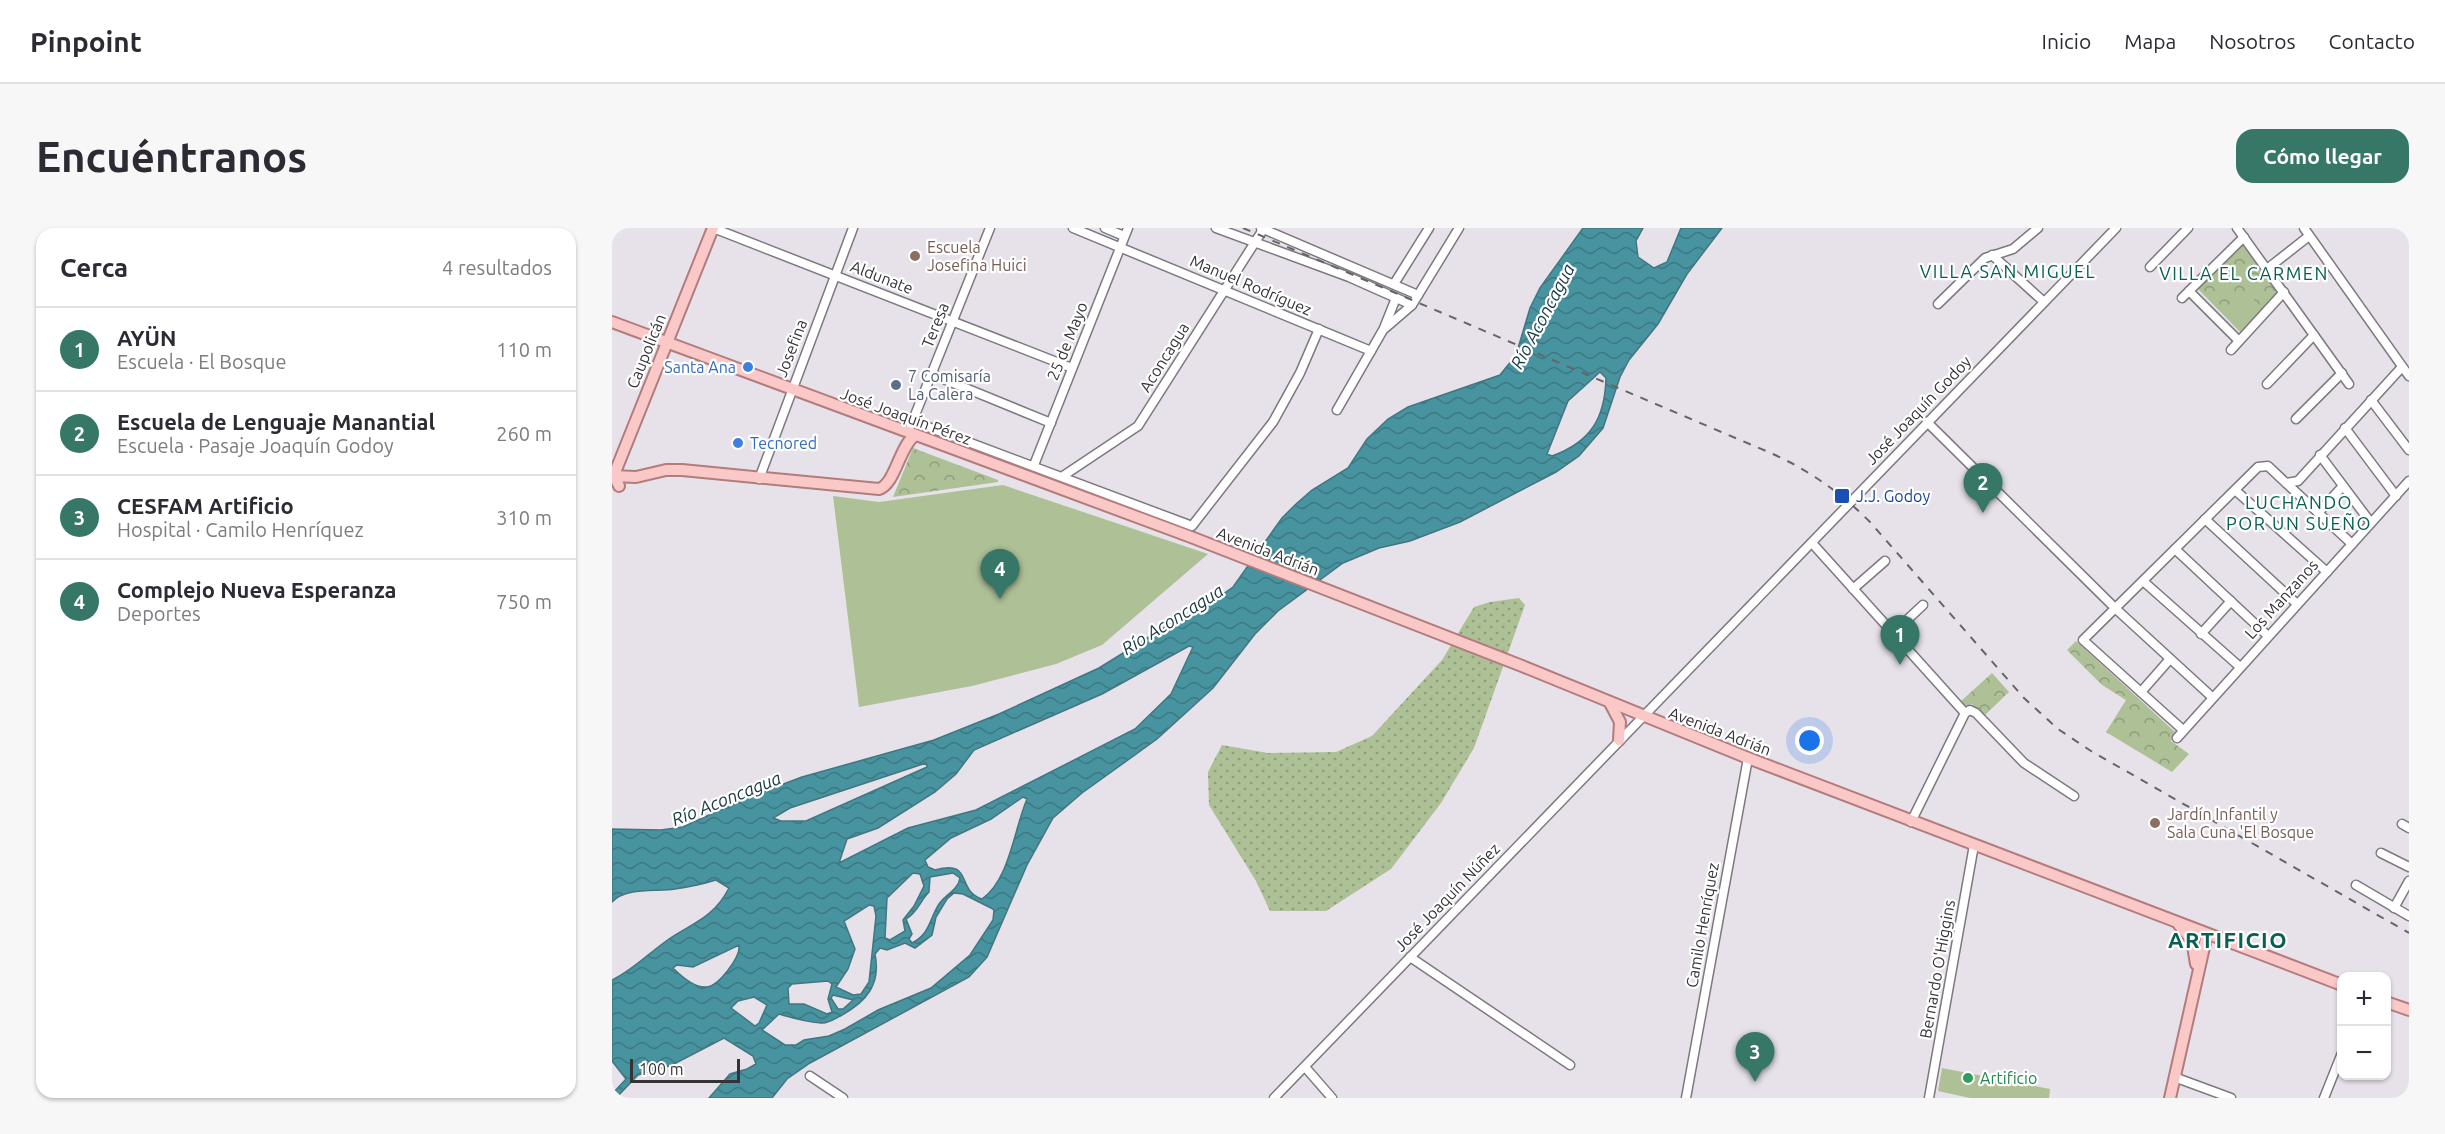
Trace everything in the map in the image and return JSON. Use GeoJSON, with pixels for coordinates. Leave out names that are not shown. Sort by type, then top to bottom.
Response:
{"type":"FeatureCollection","features":[{"type":"Feature","properties":{"kind":"main road","name":"Caupolicán"},"geometry":{"type":"LineString","coordinates":[[613,475],[713,228]]}},
{"type":"Feature","properties":{"kind":"main road","name":"José Joaquín Pérez"},"geometry":{"type":"LineString","coordinates":[[612,322],[911,435],[1191,532]]}},
{"type":"Feature","properties":{"kind":"main road"},"geometry":{"type":"LineString","coordinates":[[887,426],[902,437],[905,445]]}},
{"type":"Feature","properties":{"kind":"main road"},"geometry":{"type":"LineString","coordinates":[[636,477],[613,475],[616,488],[636,477],[666,470],[884,488],[911,435]]}},
{"type":"Feature","properties":{"kind":"main road","name":"Avenida Adrián"},"geometry":{"type":"LineString","coordinates":[[1191,532],[1748,758],[2337,983]]}},
{"type":"Feature","properties":{"kind":"main road"},"geometry":{"type":"LineString","coordinates":[[1610,703],[1620,722],[1619,740]]}},
{"type":"Feature","properties":{"kind":"main road"},"geometry":{"type":"LineString","coordinates":[[2174,921],[2188,934],[2194,945],[2197,978]]}},
{"type":"Feature","properties":{"kind":"main road"},"geometry":{"type":"LineString","coordinates":[[2170,1098],[2207,934]]}},
{"type":"Feature","properties":{"kind":"main road"},"geometry":{"type":"LineString","coordinates":[[2391,1004],[2409,1010]]}},
{"type":"Feature","properties":{"kind":"street","name":"Aldunate"},"geometry":{"type":"LineString","coordinates":[[713,228],[1072,368]]}},
{"type":"Feature","properties":{"kind":"street","name":"Josefina"},"geometry":{"type":"LineString","coordinates":[[759,478],[854,228]]}},
{"type":"Feature","properties":{"kind":"street","name":"Teresa"},"geometry":{"type":"LineString","coordinates":[[911,435],[912,421],[990,228]]}},
{"type":"Feature","properties":{"kind":"street","name":"Manuel Rodríguez"},"geometry":{"type":"LineString","coordinates":[[1073,228],[1371,351]]}},
{"type":"Feature","properties":{"kind":"street"},"geometry":{"type":"LineString","coordinates":[[1105,228],[1126,232]]}},
{"type":"Feature","properties":{"kind":"street"},"geometry":{"type":"LineString","coordinates":[[1216,228],[1412,304]]}},
{"type":"Feature","properties":{"kind":"street"},"geometry":{"type":"LineString","coordinates":[[1262,228],[1418,295]]}},
{"type":"Feature","properties":{"kind":"street","name":"Aconcagua"},"geometry":{"type":"LineString","coordinates":[[1063,476],[1138,426],[1262,228]]}},
{"type":"Feature","properties":{"kind":"street"},"geometry":{"type":"LineString","coordinates":[[1394,284],[1430,228]]}},
{"type":"Feature","properties":{"kind":"street"},"geometry":{"type":"LineString","coordinates":[[1383,330],[1412,304],[1459,228]]}},
{"type":"Feature","properties":{"kind":"street"},"geometry":{"type":"LineString","coordinates":[[1938,303],[1984,258],[2013,249],[2038,228]]}},
{"type":"Feature","properties":{"kind":"street","name":"José Joaquín Godoy"},"geometry":{"type":"LineString","coordinates":[[1642,716],[2116,228]]}},
{"type":"Feature","properties":{"kind":"street"},"geometry":{"type":"LineString","coordinates":[[2150,267],[2188,228]]}},
{"type":"Feature","properties":{"kind":"street"},"geometry":{"type":"LineString","coordinates":[[2237,228],[2349,384]]}},
{"type":"Feature","properties":{"kind":"street"},"geometry":{"type":"LineString","coordinates":[[2304,228],[2409,376]]}},
{"type":"Feature","properties":{"kind":"street","name":"25 de Mayo"},"geometry":{"type":"LineString","coordinates":[[1034,465],[1126,232]]}},
{"type":"Feature","properties":{"kind":"street"},"geometry":{"type":"LineString","coordinates":[[2266,269],[2309,236]]}},
{"type":"Feature","properties":{"kind":"street"},"geometry":{"type":"LineString","coordinates":[[2182,298],[2244,237]]}},
{"type":"Feature","properties":{"kind":"street"},"geometry":{"type":"LineString","coordinates":[[1992,255],[2044,302]]}},
{"type":"Feature","properties":{"kind":"street"},"geometry":{"type":"LineString","coordinates":[[2189,291],[2239,341]]}},
{"type":"Feature","properties":{"kind":"street"},"geometry":{"type":"LineString","coordinates":[[2232,350],[2284,292]]}},
{"type":"Feature","properties":{"kind":"street"},"geometry":{"type":"LineString","coordinates":[[1337,410],[1383,330],[1396,298]]}},
{"type":"Feature","properties":{"kind":"street"},"geometry":{"type":"LineString","coordinates":[[1191,532],[1273,422],[1300,373],[1319,329]]}},
{"type":"Feature","properties":{"kind":"street"},"geometry":{"type":"LineString","coordinates":[[2268,384],[2314,335]]}},
{"type":"Feature","properties":{"kind":"street"},"geometry":{"type":"LineString","coordinates":[[2286,483],[2298,481],[2402,367]]}},
{"type":"Feature","properties":{"kind":"street"},"geometry":{"type":"LineString","coordinates":[[931,374],[1051,423]]}},
{"type":"Feature","properties":{"kind":"street"},"geometry":{"type":"LineString","coordinates":[[2296,419],[2342,374]]}},
{"type":"Feature","properties":{"kind":"street"},"geometry":{"type":"LineString","coordinates":[[2372,400],[2409,450]]}},
{"type":"Feature","properties":{"kind":"street","name":"José Joaquín Pérez"},"geometry":{"type":"LineString","coordinates":[[912,421],[1063,476],[1191,532]]}},
{"type":"Feature","properties":{"kind":"street"},"geometry":{"type":"LineString","coordinates":[[1927,422],[2116,609],[2212,697]]}},
{"type":"Feature","properties":{"kind":"street"},"geometry":{"type":"LineString","coordinates":[[2345,428],[2396,496]]}},
{"type":"Feature","properties":{"kind":"street"},"geometry":{"type":"LineString","coordinates":[[2320,455],[2371,523]]}},
{"type":"Feature","properties":{"kind":"street"},"geometry":{"type":"LineString","coordinates":[[2183,730],[2084,640],[2258,467],[2268,466],[2352,544]]}},
{"type":"Feature","properties":{"kind":"street","name":"Los Manzanos"},"geometry":{"type":"LineString","coordinates":[[2177,738],[2409,481]]}},
{"type":"Feature","properties":{"kind":"street"},"geometry":{"type":"LineString","coordinates":[[2318,513],[2343,486]]}},
{"type":"Feature","properties":{"kind":"street"},"geometry":{"type":"LineString","coordinates":[[2235,490],[2327,572]]}},
{"type":"Feature","properties":{"kind":"street"},"geometry":{"type":"LineString","coordinates":[[2205,519],[2297,604]]}},
{"type":"Feature","properties":{"kind":"street"},"geometry":{"type":"LineString","coordinates":[[1812,543],[1965,713]]}},
{"type":"Feature","properties":{"kind":"street"},"geometry":{"type":"LineString","coordinates":[[2175,549],[2268,636]]}},
{"type":"Feature","properties":{"kind":"street"},"geometry":{"type":"LineString","coordinates":[[1853,589],[1885,561]]}},
{"type":"Feature","properties":{"kind":"street"},"geometry":{"type":"LineString","coordinates":[[2144,581],[2240,667]]}},
{"type":"Feature","properties":{"kind":"street"},"geometry":{"type":"LineString","coordinates":[[2201,634],[2231,601]]}},
{"type":"Feature","properties":{"kind":"street"},"geometry":{"type":"LineString","coordinates":[[1893,633],[1923,605]]}},
{"type":"Feature","properties":{"kind":"street"},"geometry":{"type":"LineString","coordinates":[[2141,692],[2170,659]]}},
{"type":"Feature","properties":{"kind":"street"},"geometry":{"type":"LineString","coordinates":[[1965,713],[1974,711],[2024,763],[2074,796]]}},
{"type":"Feature","properties":{"kind":"street"},"geometry":{"type":"LineString","coordinates":[[1911,822],[1965,713]]}},
{"type":"Feature","properties":{"kind":"street","name":"José Joaquín Núñez"},"geometry":{"type":"LineString","coordinates":[[1274,1098],[1642,716]]}},
{"type":"Feature","properties":{"kind":"street","name":"Camilo Henríquez"},"geometry":{"type":"LineString","coordinates":[[1686,1098],[1748,758]]}},
{"type":"Feature","properties":{"kind":"street","name":"Bernardo O'Higgins"},"geometry":{"type":"LineString","coordinates":[[1929,1098],[1974,845]]}},
{"type":"Feature","properties":{"kind":"street"},"geometry":{"type":"LineString","coordinates":[[2381,853],[2409,867]]}},
{"type":"Feature","properties":{"kind":"street"},"geometry":{"type":"LineString","coordinates":[[2394,908],[2409,881]]}},
{"type":"Feature","properties":{"kind":"street"},"geometry":{"type":"LineString","coordinates":[[2356,885],[2409,916]]}},
{"type":"Feature","properties":{"kind":"street"},"geometry":{"type":"LineString","coordinates":[[1410,957],[1570,1065]]}},
{"type":"Feature","properties":{"kind":"street"},"geometry":{"type":"LineString","coordinates":[[2324,1098],[2337,1066]]}},
{"type":"Feature","properties":{"kind":"street"},"geometry":{"type":"LineString","coordinates":[[1305,1067],[1332,1098]]}},
{"type":"Feature","properties":{"kind":"street"},"geometry":{"type":"LineString","coordinates":[[810,1076],[843,1098]]}},
{"type":"Feature","properties":{"kind":"street"},"geometry":{"type":"LineString","coordinates":[[2174,1077],[2231,1098]]}},
{"type":"Feature","properties":{"kind":"green space"},"geometry":{"type":"Polygon","coordinates":[[[2244,242],[2282,294],[2242,334],[2198,289],[2244,242]]]}},
{"type":"Feature","properties":{"kind":"green space"},"geometry":{"type":"Polygon","coordinates":[[[2245,291],[2259,305],[2239,325],[2225,311],[2245,291]]]}},
{"type":"Feature","properties":{"kind":"green space"},"geometry":{"type":"Polygon","coordinates":[[[913,448],[998,480],[998,482],[893,497],[913,448]]]}},
{"type":"Feature","properties":{"kind":"green space"},"geometry":{"type":"Polygon","coordinates":[[[1003,485],[1208,554],[1102,645],[1056,664],[972,686],[859,707],[833,496],[879,502],[1003,485]]]}},
{"type":"Feature","properties":{"kind":"green space"},"geometry":{"type":"Polygon","coordinates":[[[1519,598],[1525,605],[1474,748],[1441,803],[1391,869],[1326,911],[1270,911],[1256,881],[1209,805],[1208,772],[1222,745],[1268,753],[1336,752],[1372,736],[1442,660],[1474,607],[1519,598]]]}},
{"type":"Feature","properties":{"kind":"green space"},"geometry":{"type":"Polygon","coordinates":[[[2076,641],[2175,732],[2171,741],[2189,754],[2172,772],[2106,732],[2126,700],[2102,685],[2067,650],[2076,641]]]}},
{"type":"Feature","properties":{"kind":"green space"},"geometry":{"type":"Polygon","coordinates":[[[1992,673],[2009,692],[1984,716],[1972,704],[1964,706],[1960,702],[1992,673]]]}},
{"type":"Feature","properties":{"kind":"green space","name":"Artificio"},"geometry":{"type":"Polygon","coordinates":[[[1942,1068],[2050,1089],[2049,1098],[1970,1098],[1938,1091],[1942,1068]]]}},
{"type":"Feature","properties":{"kind":"water","name":"Río Aconcagua"},"geometry":{"type":"Polygon","coordinates":[[[1583,228],[1643,228],[1636,241],[1638,257],[1654,268],[1667,262],[1681,228],[1722,228],[1687,274],[1658,324],[1629,360],[1620,377],[1603,428],[1579,456],[1556,472],[1460,522],[1410,541],[1379,548],[1343,563],[1278,611],[1255,634],[1213,688],[1157,739],[1082,793],[1053,818],[1027,865],[987,957],[969,977],[810,1063],[787,1079],[772,1098],[709,1098],[730,1074],[756,1064],[753,1056],[724,1038],[672,1065],[638,1075],[616,1098],[612,1098],[612,1094],[626,1079],[612,1061],[612,980],[710,912],[729,888],[716,880],[675,889],[633,892],[618,897],[612,902],[612,829],[661,830],[683,827],[744,799],[802,777],[934,740],[999,714],[1099,668],[1178,619],[1206,606],[1233,587],[1282,518],[1312,490],[1348,468],[1367,439],[1388,419],[1408,407],[1500,375],[1516,355],[1530,308],[1540,288],[1583,228]],[[1600,372],[1568,401],[1547,454],[1552,456],[1577,444],[1593,427],[1599,417],[1605,392],[1606,378],[1600,372]],[[1189,646],[1102,694],[974,750],[956,774],[935,792],[878,828],[847,839],[839,863],[908,828],[976,810],[1135,729],[1171,694],[1193,647],[1189,646]],[[926,763],[790,808],[773,818],[781,821],[806,821],[927,767],[926,763]],[[1023,797],[991,819],[951,838],[925,860],[928,867],[935,870],[947,868],[960,872],[969,889],[982,899],[999,879],[1005,866],[1027,799],[1023,797]],[[913,873],[887,898],[885,938],[890,940],[905,931],[903,920],[914,906],[924,886],[920,874],[913,873]],[[953,873],[930,877],[929,892],[906,919],[912,934],[909,939],[912,943],[926,931],[939,904],[954,889],[960,878],[953,873]],[[954,893],[947,899],[936,917],[932,935],[915,948],[905,943],[887,950],[880,948],[875,954],[874,983],[865,997],[851,1010],[824,1023],[779,1014],[762,1030],[785,1045],[796,1045],[804,1040],[829,1036],[878,1010],[931,988],[970,955],[993,920],[994,910],[963,894],[954,893]],[[869,905],[844,921],[855,949],[848,969],[836,987],[853,995],[861,994],[869,982],[876,916],[874,906],[869,905]],[[739,945],[693,967],[677,965],[673,968],[692,984],[701,987],[711,986],[733,964],[739,945]],[[828,981],[792,984],[788,988],[789,1004],[804,1004],[827,1014],[832,1012],[828,999],[832,984],[828,981]],[[833,995],[831,998],[838,1009],[843,1009],[853,1000],[833,995]],[[754,997],[738,1001],[731,1008],[755,1026],[759,1023],[767,1005],[754,997]]]}},
{"type":"Feature","properties":{"kind":"railway"},"geometry":{"type":"LineString","coordinates":[[1243,228],[1773,454],[1812,475],[1836,492],[1870,522],[2024,698],[2058,729],[2091,751],[2409,933]]}},
{"type":"Feature","properties":{"kind":"place","name":"Escuela Josefina Huici"},"geometry":{"type":"Point","coordinates":[915,256]}},
{"type":"Feature","properties":{"kind":"place","name":"Santa Ana"},"geometry":{"type":"Point","coordinates":[748,367]}},
{"type":"Feature","properties":{"kind":"place","name":"7 Comisaría La Calera"},"geometry":{"type":"Point","coordinates":[896,385]}},
{"type":"Feature","properties":{"kind":"place","name":"Tecnored"},"geometry":{"type":"Point","coordinates":[738,443]}},
{"type":"Feature","properties":{"kind":"place","name":"J.J. Godoy"},"geometry":{"type":"Point","coordinates":[1842,496]}},
{"type":"Feature","properties":{"kind":"place","name":"Escuela de Lenguaje Manantial"},"geometry":{"type":"Point","coordinates":[1983,513]}},
{"type":"Feature","properties":{"kind":"place","name":"Complejo Nueva Esperanza"},"geometry":{"type":"Point","coordinates":[1000,599]}},
{"type":"Feature","properties":{"kind":"place","name":"AYÜN"},"geometry":{"type":"Point","coordinates":[1900,665]}},
{"type":"Feature","properties":{"kind":"place","name":"Jardín Infantil y Sala Cuna 'El Bosque"},"geometry":{"type":"Point","coordinates":[2155,823]}},
{"type":"Feature","properties":{"kind":"place","name":"Artificio"},"geometry":{"type":"Point","coordinates":[1968,1078]}},
{"type":"Feature","properties":{"kind":"place","name":"CESFAM Artificio"},"geometry":{"type":"Point","coordinates":[1755,1082]}},
{"type":"Feature","properties":{"kind":"district","name":"VILLA SAN MIGUEL"},"geometry":{"type":"Point","coordinates":[2008,271]}},
{"type":"Feature","properties":{"kind":"district","name":"VILLA EL CARMEN"},"geometry":{"type":"Point","coordinates":[2244,273]}},
{"type":"Feature","properties":{"kind":"district","name":"LUCHANDO POR UN SUEÑO"},"geometry":{"type":"Point","coordinates":[2299,512]}},
{"type":"Feature","properties":{"kind":"district","name":"ARTIFICIO"},"geometry":{"type":"Point","coordinates":[2228,939]}}]}
